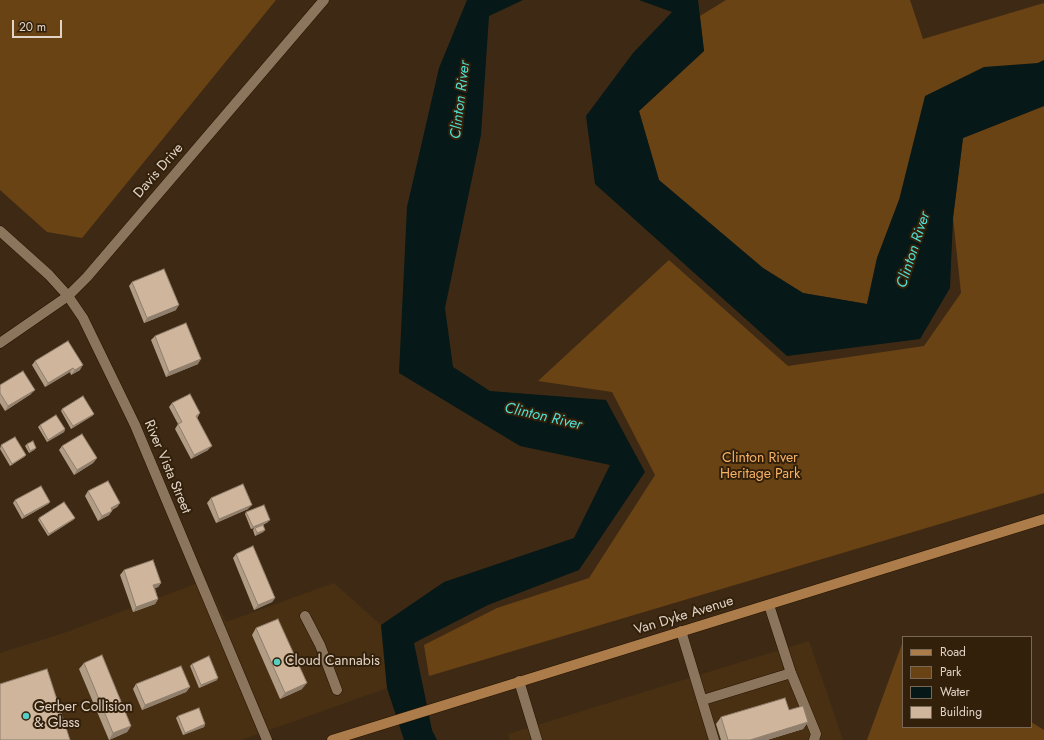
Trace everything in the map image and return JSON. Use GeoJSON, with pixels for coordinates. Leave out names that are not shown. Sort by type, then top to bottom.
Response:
{"type":"FeatureCollection","features":[{"type":"Feature","properties":{"kind":"main road","name":"Van Dyke Avenue"},"geometry":{"type":"LineString","coordinates":[[332,740],[1044,519]]}},
{"type":"Feature","properties":{"kind":"street","name":"Davis Drive"},"geometry":{"type":"LineString","coordinates":[[0,343],[68,296],[92,271],[324,0]]}},
{"type":"Feature","properties":{"kind":"street","name":"River Vista Street"},"geometry":{"type":"LineString","coordinates":[[0,231],[49,275],[68,296],[92,336],[132,418],[267,740]]}},
{"type":"Feature","properties":{"kind":"street"},"geometry":{"type":"LineString","coordinates":[[769,605],[791,674],[816,734],[814,740]]}},
{"type":"Feature","properties":{"kind":"street"},"geometry":{"type":"LineString","coordinates":[[305,616],[320,645],[337,690]]}},
{"type":"Feature","properties":{"kind":"street"},"geometry":{"type":"LineString","coordinates":[[681,631],[714,740]]}},
{"type":"Feature","properties":{"kind":"street"},"geometry":{"type":"LineString","coordinates":[[703,700],[791,674]]}},
{"type":"Feature","properties":{"kind":"street"},"geometry":{"type":"LineString","coordinates":[[519,681],[537,740]]}},
{"type":"Feature","properties":{"kind":"shaded area"},"geometry":{"type":"Polygon","coordinates":[[[206,580],[226,622],[334,583],[381,625],[387,688],[241,740],[0,740],[0,653],[64,633],[206,580]]]}},
{"type":"Feature","properties":{"kind":"shaded area"},"geometry":{"type":"Polygon","coordinates":[[[809,641],[843,740],[510,740],[508,734],[809,641]]]}},
{"type":"Feature","properties":{"kind":"green space"},"geometry":{"type":"Polygon","coordinates":[[[0,0],[276,0],[82,238],[47,232],[0,190],[0,0]]]}},
{"type":"Feature","properties":{"kind":"green space"},"geometry":{"type":"Polygon","coordinates":[[[726,0],[910,0],[923,39],[1044,3],[1044,60],[1038,63],[899,200],[877,258],[867,304],[803,293],[763,268],[659,180],[639,111],[704,51],[700,16],[726,0]]]}},
{"type":"Feature","properties":{"kind":"green space","name":"Clinton River Heritage Park"},"geometry":{"type":"Polygon","coordinates":[[[1044,106],[1044,493],[429,676],[424,645],[497,608],[589,578],[655,475],[612,392],[538,381],[669,260],[788,366],[924,346],[961,293],[953,218],[963,138],[1044,106]]]}},
{"type":"Feature","properties":{"kind":"green space"},"geometry":{"type":"Polygon","coordinates":[[[902,644],[902,728],[1032,728],[1032,723],[1044,730],[1044,740],[867,740],[902,644]]]}},
{"type":"Feature","properties":{"kind":"water","name":"Clinton River"},"geometry":{"type":"Polygon","coordinates":[[[467,0],[523,0],[489,16],[481,135],[445,308],[453,367],[490,391],[606,400],[645,472],[579,570],[488,605],[414,643],[432,730],[437,740],[404,740],[387,688],[381,625],[444,582],[574,538],[610,465],[520,446],[399,373],[407,207],[439,68],[467,0]]]}},
{"type":"Feature","properties":{"kind":"water","name":"Clinton River"},"geometry":{"type":"Polygon","coordinates":[[[639,0],[698,0],[704,51],[639,111],[659,180],[763,268],[803,293],[867,304],[877,258],[899,200],[925,96],[984,67],[1038,63],[1044,60],[1044,106],[963,138],[953,218],[950,288],[920,339],[787,356],[595,184],[586,116],[633,53],[672,12],[639,0]]]}},
{"type":"Feature","properties":{"kind":"building"},"geometry":{"type":"Polygon","coordinates":[[[164,269],[179,305],[147,318],[132,282],[164,269]]]}},
{"type":"Feature","properties":{"kind":"building"},"geometry":{"type":"Polygon","coordinates":[[[186,323],[201,359],[169,372],[155,336],[186,323]]]}},
{"type":"Feature","properties":{"kind":"building"},"geometry":{"type":"Polygon","coordinates":[[[68,341],[83,365],[75,370],[73,368],[48,383],[35,361],[68,341]]]}},
{"type":"Feature","properties":{"kind":"building"},"geometry":{"type":"Polygon","coordinates":[[[23,371],[35,390],[8,406],[0,393],[0,385],[23,371]]]}},
{"type":"Feature","properties":{"kind":"building"},"geometry":{"type":"Polygon","coordinates":[[[190,394],[200,413],[196,416],[212,446],[194,455],[178,424],[182,422],[172,403],[190,394]]]}},
{"type":"Feature","properties":{"kind":"building"},"geometry":{"type":"Polygon","coordinates":[[[83,396],[94,414],[73,426],[62,409],[83,396]]]}},
{"type":"Feature","properties":{"kind":"building"},"geometry":{"type":"Polygon","coordinates":[[[56,415],[65,429],[48,440],[40,425],[56,415]]]}},
{"type":"Feature","properties":{"kind":"building"},"geometry":{"type":"Polygon","coordinates":[[[82,434],[97,458],[77,470],[62,446],[82,434]]]}},
{"type":"Feature","properties":{"kind":"building"},"geometry":{"type":"Polygon","coordinates":[[[15,437],[26,455],[12,464],[1,445],[15,437]]]}},
{"type":"Feature","properties":{"kind":"building"},"geometry":{"type":"Polygon","coordinates":[[[33,441],[36,448],[30,451],[27,444],[33,441]]]}},
{"type":"Feature","properties":{"kind":"building"},"geometry":{"type":"Polygon","coordinates":[[[108,481],[120,503],[111,508],[112,511],[102,516],[88,491],[108,481]]]}},
{"type":"Feature","properties":{"kind":"building"},"geometry":{"type":"Polygon","coordinates":[[[243,484],[252,505],[219,519],[211,498],[243,484]]]}},
{"type":"Feature","properties":{"kind":"building"},"geometry":{"type":"Polygon","coordinates":[[[41,486],[50,502],[24,516],[15,500],[41,486]]]}},
{"type":"Feature","properties":{"kind":"building"},"geometry":{"type":"Polygon","coordinates":[[[64,502],[75,518],[49,534],[39,518],[64,502]]]}},
{"type":"Feature","properties":{"kind":"building"},"geometry":{"type":"Polygon","coordinates":[[[264,505],[270,520],[253,527],[246,512],[264,505]]]}},
{"type":"Feature","properties":{"kind":"building"},"geometry":{"type":"Polygon","coordinates":[[[263,525],[265,530],[257,533],[255,528],[263,525]]]}},
{"type":"Feature","properties":{"kind":"building"},"geometry":{"type":"Polygon","coordinates":[[[253,546],[275,598],[258,605],[236,554],[253,546]]]}},
{"type":"Feature","properties":{"kind":"building"},"geometry":{"type":"Polygon","coordinates":[[[153,560],[161,583],[153,585],[158,599],[136,607],[124,570],[153,560]]]}},
{"type":"Feature","properties":{"kind":"building","name":"Cloud Cannabis"},"geometry":{"type":"Polygon","coordinates":[[[278,619],[307,683],[285,693],[256,628],[278,619]]]}},
{"type":"Feature","properties":{"kind":"building"},"geometry":{"type":"Polygon","coordinates":[[[102,655],[131,726],[113,733],[84,663],[102,655]]]}},
{"type":"Feature","properties":{"kind":"building"},"geometry":{"type":"Polygon","coordinates":[[[209,656],[218,678],[201,685],[192,664],[209,656]]]}},
{"type":"Feature","properties":{"kind":"building"},"geometry":{"type":"Polygon","coordinates":[[[181,666],[190,687],[145,705],[136,684],[181,666]]]}},
{"type":"Feature","properties":{"kind":"building","name":"Gerber Collision & Glass"},"geometry":{"type":"Polygon","coordinates":[[[47,669],[70,740],[0,740],[0,684],[47,669]]]}},
{"type":"Feature","properties":{"kind":"building"},"geometry":{"type":"Polygon","coordinates":[[[785,698],[789,710],[803,706],[808,722],[750,740],[728,740],[721,717],[785,698]]]}},
{"type":"Feature","properties":{"kind":"building"},"geometry":{"type":"Polygon","coordinates":[[[199,708],[205,724],[185,733],[178,716],[199,708]]]}},
{"type":"Feature","properties":{"kind":"place","name":"Cloud Cannabis"},"geometry":{"type":"Point","coordinates":[277,662]}},
{"type":"Feature","properties":{"kind":"place","name":"Gerber Collision & Glass"},"geometry":{"type":"Point","coordinates":[26,716]}}]}
